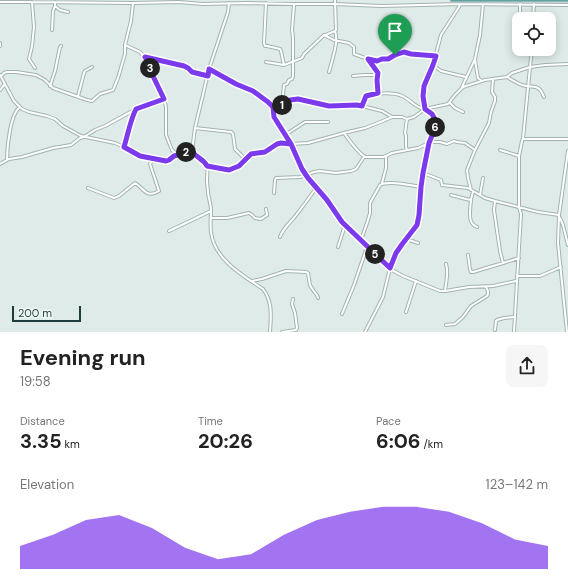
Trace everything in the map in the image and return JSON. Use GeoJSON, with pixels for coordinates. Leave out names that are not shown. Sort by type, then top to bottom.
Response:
{"type":"FeatureCollection","features":[{"type":"Feature","properties":{"kind":"main road"},"geometry":{"type":"LineString","coordinates":[[452,0],[568,0]]}},
{"type":"Feature","properties":{"kind":"street"},"geometry":{"type":"LineString","coordinates":[[329,72],[336,47],[335,0]]}},
{"type":"Feature","properties":{"kind":"street"},"geometry":{"type":"LineString","coordinates":[[533,12],[534,0]]}},
{"type":"Feature","properties":{"kind":"street"},"geometry":{"type":"LineString","coordinates":[[0,2],[179,2],[203,4],[335,4],[380,6],[460,4],[568,5]]}},
{"type":"Feature","properties":{"kind":"street"},"geometry":{"type":"LineString","coordinates":[[32,2],[34,27],[29,59],[35,68]]}},
{"type":"Feature","properties":{"kind":"street"},"geometry":{"type":"LineString","coordinates":[[52,30],[55,2]]}},
{"type":"Feature","properties":{"kind":"street"},"geometry":{"type":"LineString","coordinates":[[133,3],[132,16],[125,45],[125,54],[113,90],[100,94],[92,100],[82,99],[78,96],[53,88],[45,80],[36,75],[7,72],[0,76],[14,101],[20,107],[29,112],[55,119],[75,133],[84,137],[105,140],[124,147],[140,156],[167,161],[176,154],[192,151]]}},
{"type":"Feature","properties":{"kind":"street"},"geometry":{"type":"LineString","coordinates":[[229,3],[228,12],[209,69],[195,128],[192,151],[195,155],[202,159],[207,166],[212,240],[219,254],[226,262],[263,289],[268,296],[271,313],[270,332]]}},
{"type":"Feature","properties":{"kind":"street"},"geometry":{"type":"LineString","coordinates":[[266,4],[264,43],[265,46],[280,49],[282,51],[284,65]]}},
{"type":"Feature","properties":{"kind":"street"},"geometry":{"type":"LineString","coordinates":[[282,105],[284,85],[292,79],[293,76],[292,30],[294,4]]}},
{"type":"Feature","properties":{"kind":"street"},"geometry":{"type":"LineString","coordinates":[[425,109],[423,96],[424,86],[436,56],[441,35],[460,4]]}},
{"type":"Feature","properties":{"kind":"street"},"geometry":{"type":"LineString","coordinates":[[207,166],[229,170],[239,166],[251,154],[265,152],[277,144],[308,143],[367,127],[392,117],[402,117],[407,119],[416,116],[422,110],[447,105],[462,88],[475,59],[480,35],[483,4]]}},
{"type":"Feature","properties":{"kind":"street"},"geometry":{"type":"LineString","coordinates":[[520,4],[520,12]]}},
{"type":"Feature","properties":{"kind":"street"},"geometry":{"type":"LineString","coordinates":[[55,6],[60,10],[68,12]]}},
{"type":"Feature","properties":{"kind":"street"},"geometry":{"type":"LineString","coordinates":[[266,62],[284,65],[302,58],[304,54],[324,35],[335,31]]}},
{"type":"Feature","properties":{"kind":"street"},"geometry":{"type":"LineString","coordinates":[[324,35],[336,41],[351,44],[354,47],[354,54],[377,61],[389,59],[396,54],[404,52],[436,56]]}},
{"type":"Feature","properties":{"kind":"street"},"geometry":{"type":"LineString","coordinates":[[125,45],[140,52],[148,61],[152,74],[164,99],[166,107],[166,134],[168,142],[176,154]]}},
{"type":"Feature","properties":{"kind":"street"},"geometry":{"type":"LineString","coordinates":[[50,86],[61,46]]}},
{"type":"Feature","properties":{"kind":"street"},"geometry":{"type":"LineString","coordinates":[[514,332],[521,214],[519,207],[519,156],[523,139],[531,56]]}},
{"type":"Feature","properties":{"kind":"street"},"geometry":{"type":"LineString","coordinates":[[145,57],[184,66],[192,72],[208,76]]}},
{"type":"Feature","properties":{"kind":"street"},"geometry":{"type":"LineString","coordinates":[[368,59],[378,75],[378,93]]}},
{"type":"Feature","properties":{"kind":"street"},"geometry":{"type":"LineString","coordinates":[[475,59],[478,78],[482,81]]}},
{"type":"Feature","properties":{"kind":"street"},"geometry":{"type":"LineString","coordinates":[[462,88],[482,81],[507,77],[512,73],[530,67],[568,64]]}},
{"type":"Feature","properties":{"kind":"street"},"geometry":{"type":"LineString","coordinates":[[433,65],[441,71],[466,77]]}},
{"type":"Feature","properties":{"kind":"street"},"geometry":{"type":"LineString","coordinates":[[78,96],[84,73],[92,67]]}},
{"type":"Feature","properties":{"kind":"street"},"geometry":{"type":"LineString","coordinates":[[209,69],[236,84],[253,91],[273,107],[274,117],[291,144],[305,175],[321,192],[342,222],[390,268],[403,276],[440,291],[469,286],[486,287],[516,281]]}},
{"type":"Feature","properties":{"kind":"street"},"geometry":{"type":"LineString","coordinates":[[353,76],[365,74],[378,75]]}},
{"type":"Feature","properties":{"kind":"street"},"geometry":{"type":"LineString","coordinates":[[507,77],[523,85],[536,87],[542,92],[544,97]]}},
{"type":"Feature","properties":{"kind":"street"},"geometry":{"type":"LineString","coordinates":[[477,227],[472,224],[470,220],[472,191],[467,170],[475,150],[490,121],[491,112],[495,101],[492,92],[493,79]]}},
{"type":"Feature","properties":{"kind":"street"},"geometry":{"type":"LineString","coordinates":[[0,90],[4,84]]}},
{"type":"Feature","properties":{"kind":"street"},"geometry":{"type":"LineString","coordinates":[[362,106],[366,96],[378,93],[402,96],[418,107],[425,109],[432,114],[436,121],[429,143],[423,173],[420,213],[417,225],[396,253],[390,268],[383,297],[365,332]]}},
{"type":"Feature","properties":{"kind":"street"},"geometry":{"type":"LineString","coordinates":[[0,164],[7,160],[71,145],[80,138],[106,126],[136,109],[164,99]]}},
{"type":"Feature","properties":{"kind":"street"},"geometry":{"type":"LineString","coordinates":[[273,107],[282,105],[290,100],[298,99],[329,106],[357,105],[382,111],[392,117]]}},
{"type":"Feature","properties":{"kind":"street"},"geometry":{"type":"LineString","coordinates":[[450,103],[455,108],[463,112]]}},
{"type":"Feature","properties":{"kind":"street"},"geometry":{"type":"LineString","coordinates":[[7,160],[10,130],[14,113],[17,108],[20,107]]}},
{"type":"Feature","properties":{"kind":"street"},"geometry":{"type":"LineString","coordinates":[[124,147],[129,132],[130,123],[136,109]]}},
{"type":"Feature","properties":{"kind":"street"},"geometry":{"type":"LineString","coordinates":[[407,119],[405,131],[407,150]]}},
{"type":"Feature","properties":{"kind":"street"},"geometry":{"type":"LineString","coordinates":[[285,135],[305,122],[328,122]]}},
{"type":"Feature","properties":{"kind":"street"},"geometry":{"type":"LineString","coordinates":[[195,128],[231,132],[233,134],[235,149],[245,159]]}},
{"type":"Feature","properties":{"kind":"street"},"geometry":{"type":"LineString","coordinates":[[344,133],[364,157],[382,158],[392,153],[418,148],[429,143],[440,142],[447,144],[455,141],[465,143],[475,150]]}},
{"type":"Feature","properties":{"kind":"street"},"geometry":{"type":"LineString","coordinates":[[523,139],[568,139]]}},
{"type":"Feature","properties":{"kind":"street"},"geometry":{"type":"LineString","coordinates":[[500,150],[519,156]]}},
{"type":"Feature","properties":{"kind":"street"},"geometry":{"type":"LineString","coordinates":[[567,332],[558,243],[568,151]]}},
{"type":"Feature","properties":{"kind":"street"},"geometry":{"type":"LineString","coordinates":[[361,240],[370,213],[370,203],[382,183],[386,168],[386,156]]}},
{"type":"Feature","properties":{"kind":"street"},"geometry":{"type":"LineString","coordinates":[[274,194],[276,178],[300,177],[320,171],[336,173],[354,170],[364,157]]}},
{"type":"Feature","properties":{"kind":"street"},"geometry":{"type":"LineString","coordinates":[[88,188],[114,198],[119,196],[135,183],[138,184],[143,191],[153,194],[159,191],[150,164],[152,160],[155,159]]}},
{"type":"Feature","properties":{"kind":"street"},"geometry":{"type":"LineString","coordinates":[[423,173],[441,180],[442,185],[468,188],[480,196],[495,201],[560,216]]}},
{"type":"Feature","properties":{"kind":"street"},"geometry":{"type":"LineString","coordinates":[[480,196],[483,178]]}},
{"type":"Feature","properties":{"kind":"street"},"geometry":{"type":"LineString","coordinates":[[382,183],[403,183],[421,187]]}},
{"type":"Feature","properties":{"kind":"street"},"geometry":{"type":"LineString","coordinates":[[280,237],[281,233],[316,188]]}},
{"type":"Feature","properties":{"kind":"street"},"geometry":{"type":"LineString","coordinates":[[451,195],[471,200]]}},
{"type":"Feature","properties":{"kind":"street"},"geometry":{"type":"LineString","coordinates":[[495,201],[494,210],[503,263]]}},
{"type":"Feature","properties":{"kind":"street"},"geometry":{"type":"LineString","coordinates":[[211,218],[227,218],[249,213],[255,218],[261,219],[267,215],[266,209]]}},
{"type":"Feature","properties":{"kind":"street"},"geometry":{"type":"LineString","coordinates":[[169,231],[211,211]]}},
{"type":"Feature","properties":{"kind":"street"},"geometry":{"type":"LineString","coordinates":[[560,216],[568,245]]}},
{"type":"Feature","properties":{"kind":"street"},"geometry":{"type":"LineString","coordinates":[[338,248],[345,224]]}},
{"type":"Feature","properties":{"kind":"street"},"geometry":{"type":"LineString","coordinates":[[406,239],[418,243]]}},
{"type":"Feature","properties":{"kind":"street"},"geometry":{"type":"LineString","coordinates":[[342,314],[368,247]]}},
{"type":"Feature","properties":{"kind":"street"},"geometry":{"type":"LineString","coordinates":[[468,255],[471,272],[519,258]]}},
{"type":"Feature","properties":{"kind":"street"},"geometry":{"type":"LineString","coordinates":[[445,291],[447,277],[446,264]]}},
{"type":"Feature","properties":{"kind":"street"},"geometry":{"type":"LineString","coordinates":[[517,276],[540,276],[561,267]]}},
{"type":"Feature","properties":{"kind":"street"},"geometry":{"type":"LineString","coordinates":[[251,281],[286,271],[306,272],[308,273],[311,288],[317,294],[318,298]]}},
{"type":"Feature","properties":{"kind":"street"},"geometry":{"type":"LineString","coordinates":[[406,312],[416,281]]}},
{"type":"Feature","properties":{"kind":"street"},"geometry":{"type":"LineString","coordinates":[[446,325],[455,324],[463,317],[471,306],[487,296],[488,292],[486,287]]}},
{"type":"Feature","properties":{"kind":"street"},"geometry":{"type":"LineString","coordinates":[[282,332],[296,330],[298,328],[292,304],[293,299]]}},
{"type":"Feature","properties":{"kind":"street"},"geometry":{"type":"LineString","coordinates":[[495,330],[497,320],[514,317]]}},
{"type":"Feature","properties":{"kind":"route"},"geometry":{"type":"LineString","coordinates":[[395,55],[388,59],[377,61],[368,59],[378,73],[378,93],[366,96],[362,106],[329,106],[298,99],[290,100],[282,105],[273,107],[273,113],[274,117],[291,144],[281,143],[265,152],[251,154],[235,168],[226,170],[207,166],[206,163],[192,151],[179,154],[167,161],[164,161],[140,156],[124,147],[129,132],[130,123],[136,109],[164,99],[145,57],[184,66],[192,72],[208,76],[209,69],[236,84],[253,91],[273,107],[274,117],[278,124],[291,144],[302,169],[308,178],[321,192],[342,222],[390,268],[396,253],[417,225],[423,173],[429,143],[436,121],[432,114],[425,109],[423,100],[425,82],[436,56],[404,52],[395,55]]}}]}
